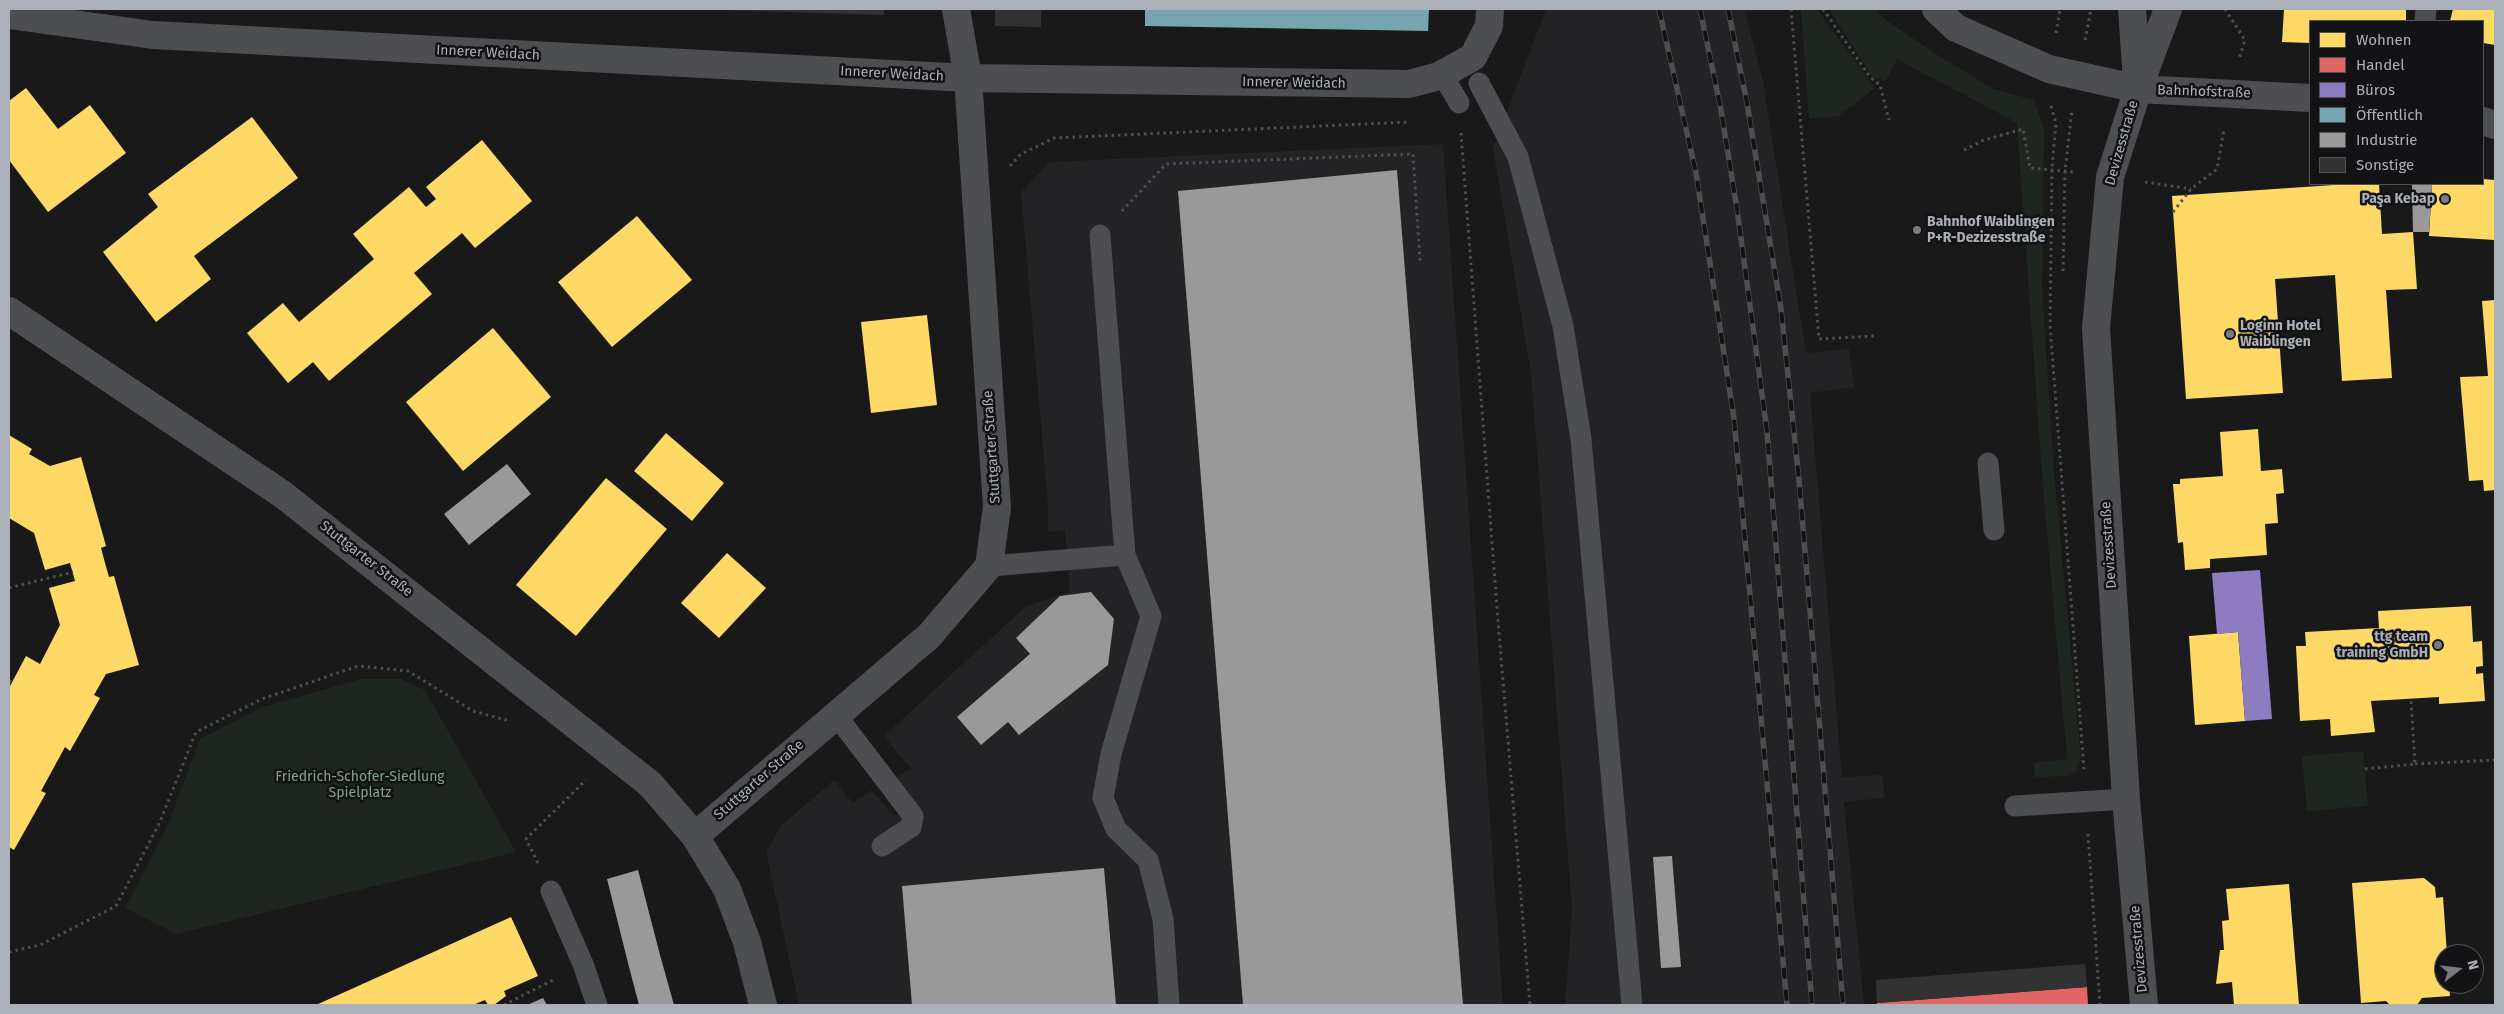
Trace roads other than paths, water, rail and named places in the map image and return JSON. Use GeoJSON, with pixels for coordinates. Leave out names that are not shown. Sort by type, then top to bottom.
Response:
{"type":"FeatureCollection","features":[{"type":"Feature","properties":{"kind":"street"},"geometry":{"type":"LineString","coordinates":[[956,9],[968,78]]}},
{"type":"Feature","properties":{"kind":"street","name":"Innerer Weidach"},"geometry":{"type":"LineString","coordinates":[[9,15],[153,35],[968,78],[1409,84],[1442,74],[1473,57],[1489,26],[1490,9]]}},
{"type":"Feature","properties":{"kind":"street","name":"Bahnhofstraße"},"geometry":{"type":"LineString","coordinates":[[1936,9],[1956,28],[2049,69],[2138,89],[2309,98]]}},
{"type":"Feature","properties":{"kind":"street"},"geometry":{"type":"LineString","coordinates":[[2132,9],[2138,89]]}},
{"type":"Feature","properties":{"kind":"street","name":"Devizesstraße"},"geometry":{"type":"LineString","coordinates":[[2144,1005],[2126,799],[2096,328],[2110,177],[2138,89],[2168,9]]}},
{"type":"Feature","properties":{"kind":"street","name":"Stuttgarter Straße"},"geometry":{"type":"LineString","coordinates":[[695,836],[929,636],[989,566],[997,507],[968,78]]}},
{"type":"Feature","properties":{"kind":"street","name":"Stuttgarter Straße"},"geometry":{"type":"LineString","coordinates":[[10,310],[282,494],[650,784],[695,836],[727,888],[746,942],[762,1005]]}},
{"type":"Feature","properties":{"kind":"lane"},"geometry":{"type":"LineString","coordinates":[[1442,74],[1459,103]]}},
{"type":"Feature","properties":{"kind":"lane"},"geometry":{"type":"LineString","coordinates":[[1479,83],[1518,157],[1562,326],[1581,439],[1632,1005]]}},
{"type":"Feature","properties":{"kind":"lane"},"geometry":{"type":"LineString","coordinates":[[1100,235],[1125,555],[1151,616],[1111,754],[1103,798],[1116,829],[1148,860],[1162,919],[1169,1005]]}},
{"type":"Feature","properties":{"kind":"lane"},"geometry":{"type":"LineString","coordinates":[[1988,462],[1994,530]]}},
{"type":"Feature","properties":{"kind":"lane"},"geometry":{"type":"LineString","coordinates":[[989,566],[1125,555]]}},
{"type":"Feature","properties":{"kind":"lane"},"geometry":{"type":"LineString","coordinates":[[836,715],[913,816],[911,827],[882,846]]}},
{"type":"Feature","properties":{"kind":"lane"},"geometry":{"type":"LineString","coordinates":[[2015,806],[2126,799]]}},
{"type":"Feature","properties":{"kind":"lane"},"geometry":{"type":"LineString","coordinates":[[551,891],[583,964],[597,1005]]}},
{"type":"Feature","properties":{"kind":"railway"},"geometry":{"type":"LineString","coordinates":[[1659,9],[1696,173],[1734,418],[1787,1005]]}},
{"type":"Feature","properties":{"kind":"railway"},"geometry":{"type":"LineString","coordinates":[[1700,9],[1721,110],[1737,209],[1767,431],[1812,1005]]}},
{"type":"Feature","properties":{"kind":"railway"},"geometry":{"type":"LineString","coordinates":[[1728,9],[1747,103],[1781,309],[1799,480],[1843,1005]]}},
{"type":"Feature","properties":{"kind":"place","name":"Paşa Kebap"},"geometry":{"type":"Point","coordinates":[2445,199]}},
{"type":"Feature","properties":{"kind":"place","name":"Bahnhof Waiblingen P+R-Dezizesstraße"},"geometry":{"type":"Point","coordinates":[1917,230]}},
{"type":"Feature","properties":{"kind":"place","name":"Loginn Hotel Waiblingen"},"geometry":{"type":"Point","coordinates":[2230,334]}},
{"type":"Feature","properties":{"kind":"place","name":"ttg team training GmbH"},"geometry":{"type":"Point","coordinates":[2438,645]}},
{"type":"Feature","properties":{"kind":"park label","name":"Friedrich-Schofer-Siedlung Spielplatz"},"geometry":{"type":"Point","coordinates":[360,786]}}]}
